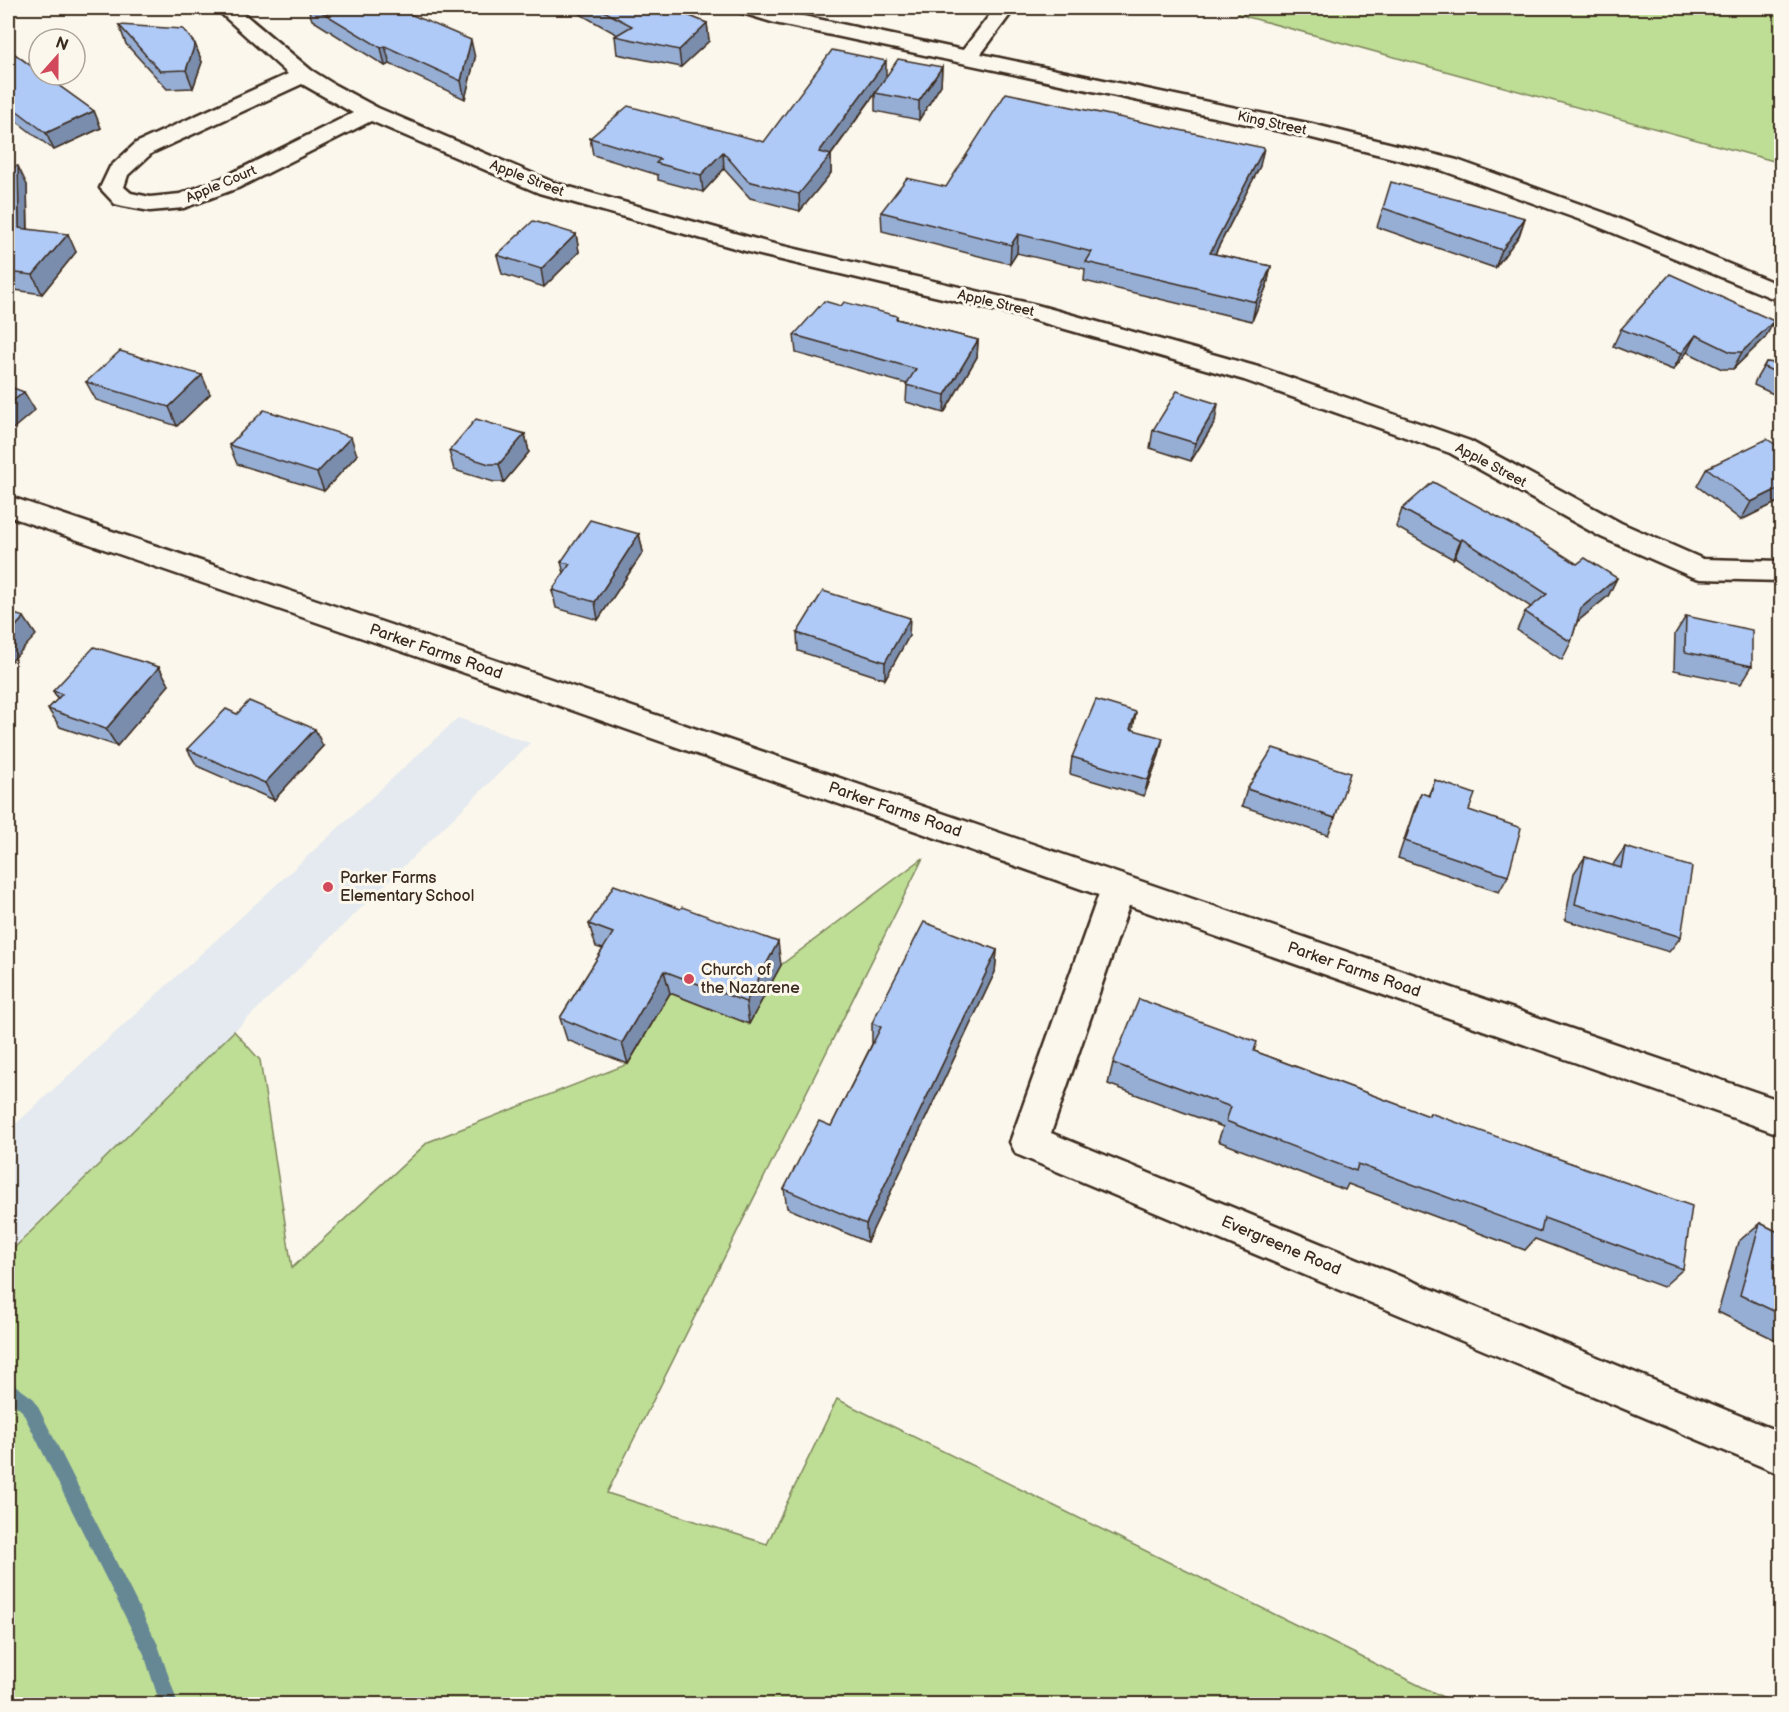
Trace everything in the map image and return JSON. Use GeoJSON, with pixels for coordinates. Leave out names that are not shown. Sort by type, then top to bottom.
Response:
{"type":"FeatureCollection","features":[{"type":"Feature","properties":{"kind":"street","name":"Apple Street"},"geometry":{"type":"LineString","coordinates":[[225,8],[303,75],[370,113],[547,188],[765,249],[1028,310],[1253,374],[1460,447],[1611,530],[1700,569],[1782,571]]}},
{"type":"Feature","properties":{"kind":"street","name":"King Street"},"geometry":{"type":"LineString","coordinates":[[746,8],[775,17],[967,59],[1312,131],[1449,165],[1597,218],[1782,295]]}},
{"type":"Feature","properties":{"kind":"street"},"geometry":{"type":"LineString","coordinates":[[967,59],[1005,8]]}},
{"type":"Feature","properties":{"kind":"street","name":"Apple Court"},"geometry":{"type":"LineString","coordinates":[[303,75],[144,148],[118,171],[112,188],[123,199],[150,204],[184,201],[230,183],[370,113]]}},
{"type":"Feature","properties":{"kind":"street","name":"Parker Farms Road"},"geometry":{"type":"LineString","coordinates":[[8,506],[1782,1118]]}},
{"type":"Feature","properties":{"kind":"street","name":"Evergreene Road"},"geometry":{"type":"LineString","coordinates":[[1118,888],[1029,1142],[1782,1454]]}},
{"type":"Feature","properties":{"kind":"shaded area","name":"Parker Farms Elementary School"},"geometry":{"type":"Polygon","coordinates":[[[458,718],[530,743],[8,1252],[8,1131],[458,718]]]}},
{"type":"Feature","properties":{"kind":"green space"},"geometry":{"type":"Polygon","coordinates":[[[1242,8],[1781,8],[1781,163],[1237,14],[1242,8]]]}},
{"type":"Feature","properties":{"kind":"green space"},"geometry":{"type":"Polygon","coordinates":[[[923,858],[607,1493],[767,1544],[837,1399],[1457,1704],[8,1704],[8,1254],[234,1031],[260,1060],[292,1268],[428,1142],[628,1064],[670,993],[749,1023],[781,965],[923,858]]]}},
{"type":"Feature","properties":{"kind":"building"},"geometry":{"type":"Polygon","coordinates":[[[315,8],[396,8],[471,40],[461,81],[385,46],[381,48],[315,8]]]}},
{"type":"Feature","properties":{"kind":"building"},"geometry":{"type":"Polygon","coordinates":[[[598,8],[670,8],[707,23],[679,50],[615,36],[632,26],[598,8]]]}},
{"type":"Feature","properties":{"kind":"building"},"geometry":{"type":"Polygon","coordinates":[[[119,25],[183,29],[195,44],[186,70],[160,71],[119,25]]]}},
{"type":"Feature","properties":{"kind":"building"},"geometry":{"type":"Polygon","coordinates":[[[8,49],[27,63],[27,87],[61,87],[94,111],[46,133],[8,104],[8,49]]]}},
{"type":"Feature","properties":{"kind":"building"},"geometry":{"type":"Polygon","coordinates":[[[832,50],[886,61],[819,152],[831,155],[799,194],[748,181],[723,152],[701,175],[656,163],[660,159],[590,138],[628,106],[764,142],[832,50]]]}},
{"type":"Feature","properties":{"kind":"building"},"geometry":{"type":"Polygon","coordinates":[[[898,59],[942,67],[919,101],[875,93],[898,59]]]}},
{"type":"Feature","properties":{"kind":"building"},"geometry":{"type":"Polygon","coordinates":[[[1006,93],[1264,148],[1210,253],[1271,266],[1256,302],[1086,262],[1092,252],[1018,234],[1011,245],[881,212],[907,178],[946,187],[1006,93]]]}},
{"type":"Feature","properties":{"kind":"building"},"geometry":{"type":"Polygon","coordinates":[[[18,166],[19,228],[68,234],[33,275],[8,272],[8,168],[18,166]]]}},
{"type":"Feature","properties":{"kind":"building"},"geometry":{"type":"Polygon","coordinates":[[[1391,182],[1525,218],[1502,250],[1383,208],[1391,182]]]}},
{"type":"Feature","properties":{"kind":"building"},"geometry":{"type":"Polygon","coordinates":[[[533,221],[576,234],[541,269],[497,255],[533,221]]]}},
{"type":"Feature","properties":{"kind":"building"},"geometry":{"type":"Polygon","coordinates":[[[1670,274],[1774,321],[1742,352],[1731,352],[1696,335],[1682,353],[1621,329],[1670,274]]]}},
{"type":"Feature","properties":{"kind":"building"},"geometry":{"type":"Polygon","coordinates":[[[824,301],[841,306],[844,302],[897,316],[896,319],[978,340],[945,395],[906,385],[916,369],[794,335],[824,301]]]}},
{"type":"Feature","properties":{"kind":"building"},"geometry":{"type":"Polygon","coordinates":[[[120,351],[202,375],[169,407],[86,382],[120,351]]]}},
{"type":"Feature","properties":{"kind":"building"},"geometry":{"type":"Polygon","coordinates":[[[1766,362],[1782,364],[1782,375],[1764,367],[1766,362]]]}},
{"type":"Feature","properties":{"kind":"building"},"geometry":{"type":"Polygon","coordinates":[[[8,386],[24,392],[8,405],[8,386]]]}},
{"type":"Feature","properties":{"kind":"building"},"geometry":{"type":"Polygon","coordinates":[[[1177,391],[1218,404],[1195,443],[1153,430],[1177,391]]]}},
{"type":"Feature","properties":{"kind":"building"},"geometry":{"type":"Polygon","coordinates":[[[264,410],[351,437],[317,473],[229,445],[264,410]]]}},
{"type":"Feature","properties":{"kind":"building"},"geometry":{"type":"Polygon","coordinates":[[[476,419],[525,434],[499,464],[489,464],[449,451],[476,419]]]}},
{"type":"Feature","properties":{"kind":"building"},"geometry":{"type":"Polygon","coordinates":[[[1767,439],[1782,449],[1782,487],[1751,502],[1707,468],[1767,439]]]}},
{"type":"Feature","properties":{"kind":"building"},"geometry":{"type":"Polygon","coordinates":[[[1433,482],[1533,536],[1577,564],[1585,558],[1617,578],[1581,608],[1571,642],[1525,612],[1547,594],[1462,539],[1460,541],[1402,509],[1433,482]]]}},
{"type":"Feature","properties":{"kind":"building"},"geometry":{"type":"Polygon","coordinates":[[[590,520],[639,534],[595,602],[552,590],[570,564],[561,562],[590,520]]]}},
{"type":"Feature","properties":{"kind":"building"},"geometry":{"type":"Polygon","coordinates":[[[823,591],[910,618],[885,662],[797,633],[823,591]]]}},
{"type":"Feature","properties":{"kind":"building"},"geometry":{"type":"Polygon","coordinates":[[[8,612],[24,617],[8,635],[8,612]]]}},
{"type":"Feature","properties":{"kind":"building"},"geometry":{"type":"Polygon","coordinates":[[[1686,616],[1752,630],[1752,666],[1685,652],[1686,616]]]}},
{"type":"Feature","properties":{"kind":"building"},"geometry":{"type":"Polygon","coordinates":[[[94,647],[159,667],[106,729],[48,709],[62,694],[53,691],[94,647]]]}},
{"type":"Feature","properties":{"kind":"building"},"geometry":{"type":"Polygon","coordinates":[[[1096,700],[1136,712],[1130,729],[1163,738],[1148,780],[1072,757],[1096,700]]]}},
{"type":"Feature","properties":{"kind":"building"},"geometry":{"type":"Polygon","coordinates":[[[249,701],[315,729],[265,783],[187,749],[226,709],[237,714],[249,701]]]}},
{"type":"Feature","properties":{"kind":"building"},"geometry":{"type":"Polygon","coordinates":[[[1273,748],[1350,773],[1335,818],[1247,789],[1273,748]]]}},
{"type":"Feature","properties":{"kind":"building"},"geometry":{"type":"Polygon","coordinates":[[[1435,780],[1475,794],[1469,810],[1521,828],[1508,876],[1405,841],[1421,793],[1430,796],[1435,780]]]}},
{"type":"Feature","properties":{"kind":"building"},"geometry":{"type":"Polygon","coordinates":[[[1625,847],[1692,867],[1681,937],[1575,904],[1585,857],[1621,868],[1625,847]]]}},
{"type":"Feature","properties":{"kind":"building","name":"Church of the Nazarene"},"geometry":{"type":"Polygon","coordinates":[[[614,885],[778,942],[746,1002],[664,971],[622,1043],[560,1018],[613,933],[589,924],[614,885]]]}},
{"type":"Feature","properties":{"kind":"building"},"geometry":{"type":"Polygon","coordinates":[[[924,922],[997,950],[866,1224],[784,1189],[819,1121],[831,1126],[881,1027],[872,1023],[924,922]]]}},
{"type":"Feature","properties":{"kind":"building"},"geometry":{"type":"Polygon","coordinates":[[[1139,999],[1257,1042],[1254,1051],[1429,1116],[1430,1113],[1692,1206],[1683,1269],[1544,1218],[1541,1232],[1358,1164],[1356,1171],[1226,1121],[1231,1107],[1113,1063],[1139,999]]]}},
{"type":"Feature","properties":{"kind":"building"},"geometry":{"type":"Polygon","coordinates":[[[1760,1223],[1782,1234],[1782,1315],[1740,1295],[1760,1223]]]}},
{"type":"Feature","properties":{"kind":"waterway"},"geometry":{"type":"LineString","coordinates":[[8,1388],[28,1405],[152,1651],[169,1704]]}},
{"type":"Feature","properties":{"kind":"place","name":"Parker Farms Elementary School"},"geometry":{"type":"Point","coordinates":[328,887]}},
{"type":"Feature","properties":{"kind":"place","name":"Church of the Nazarene"},"geometry":{"type":"Point","coordinates":[689,979]}}]}
